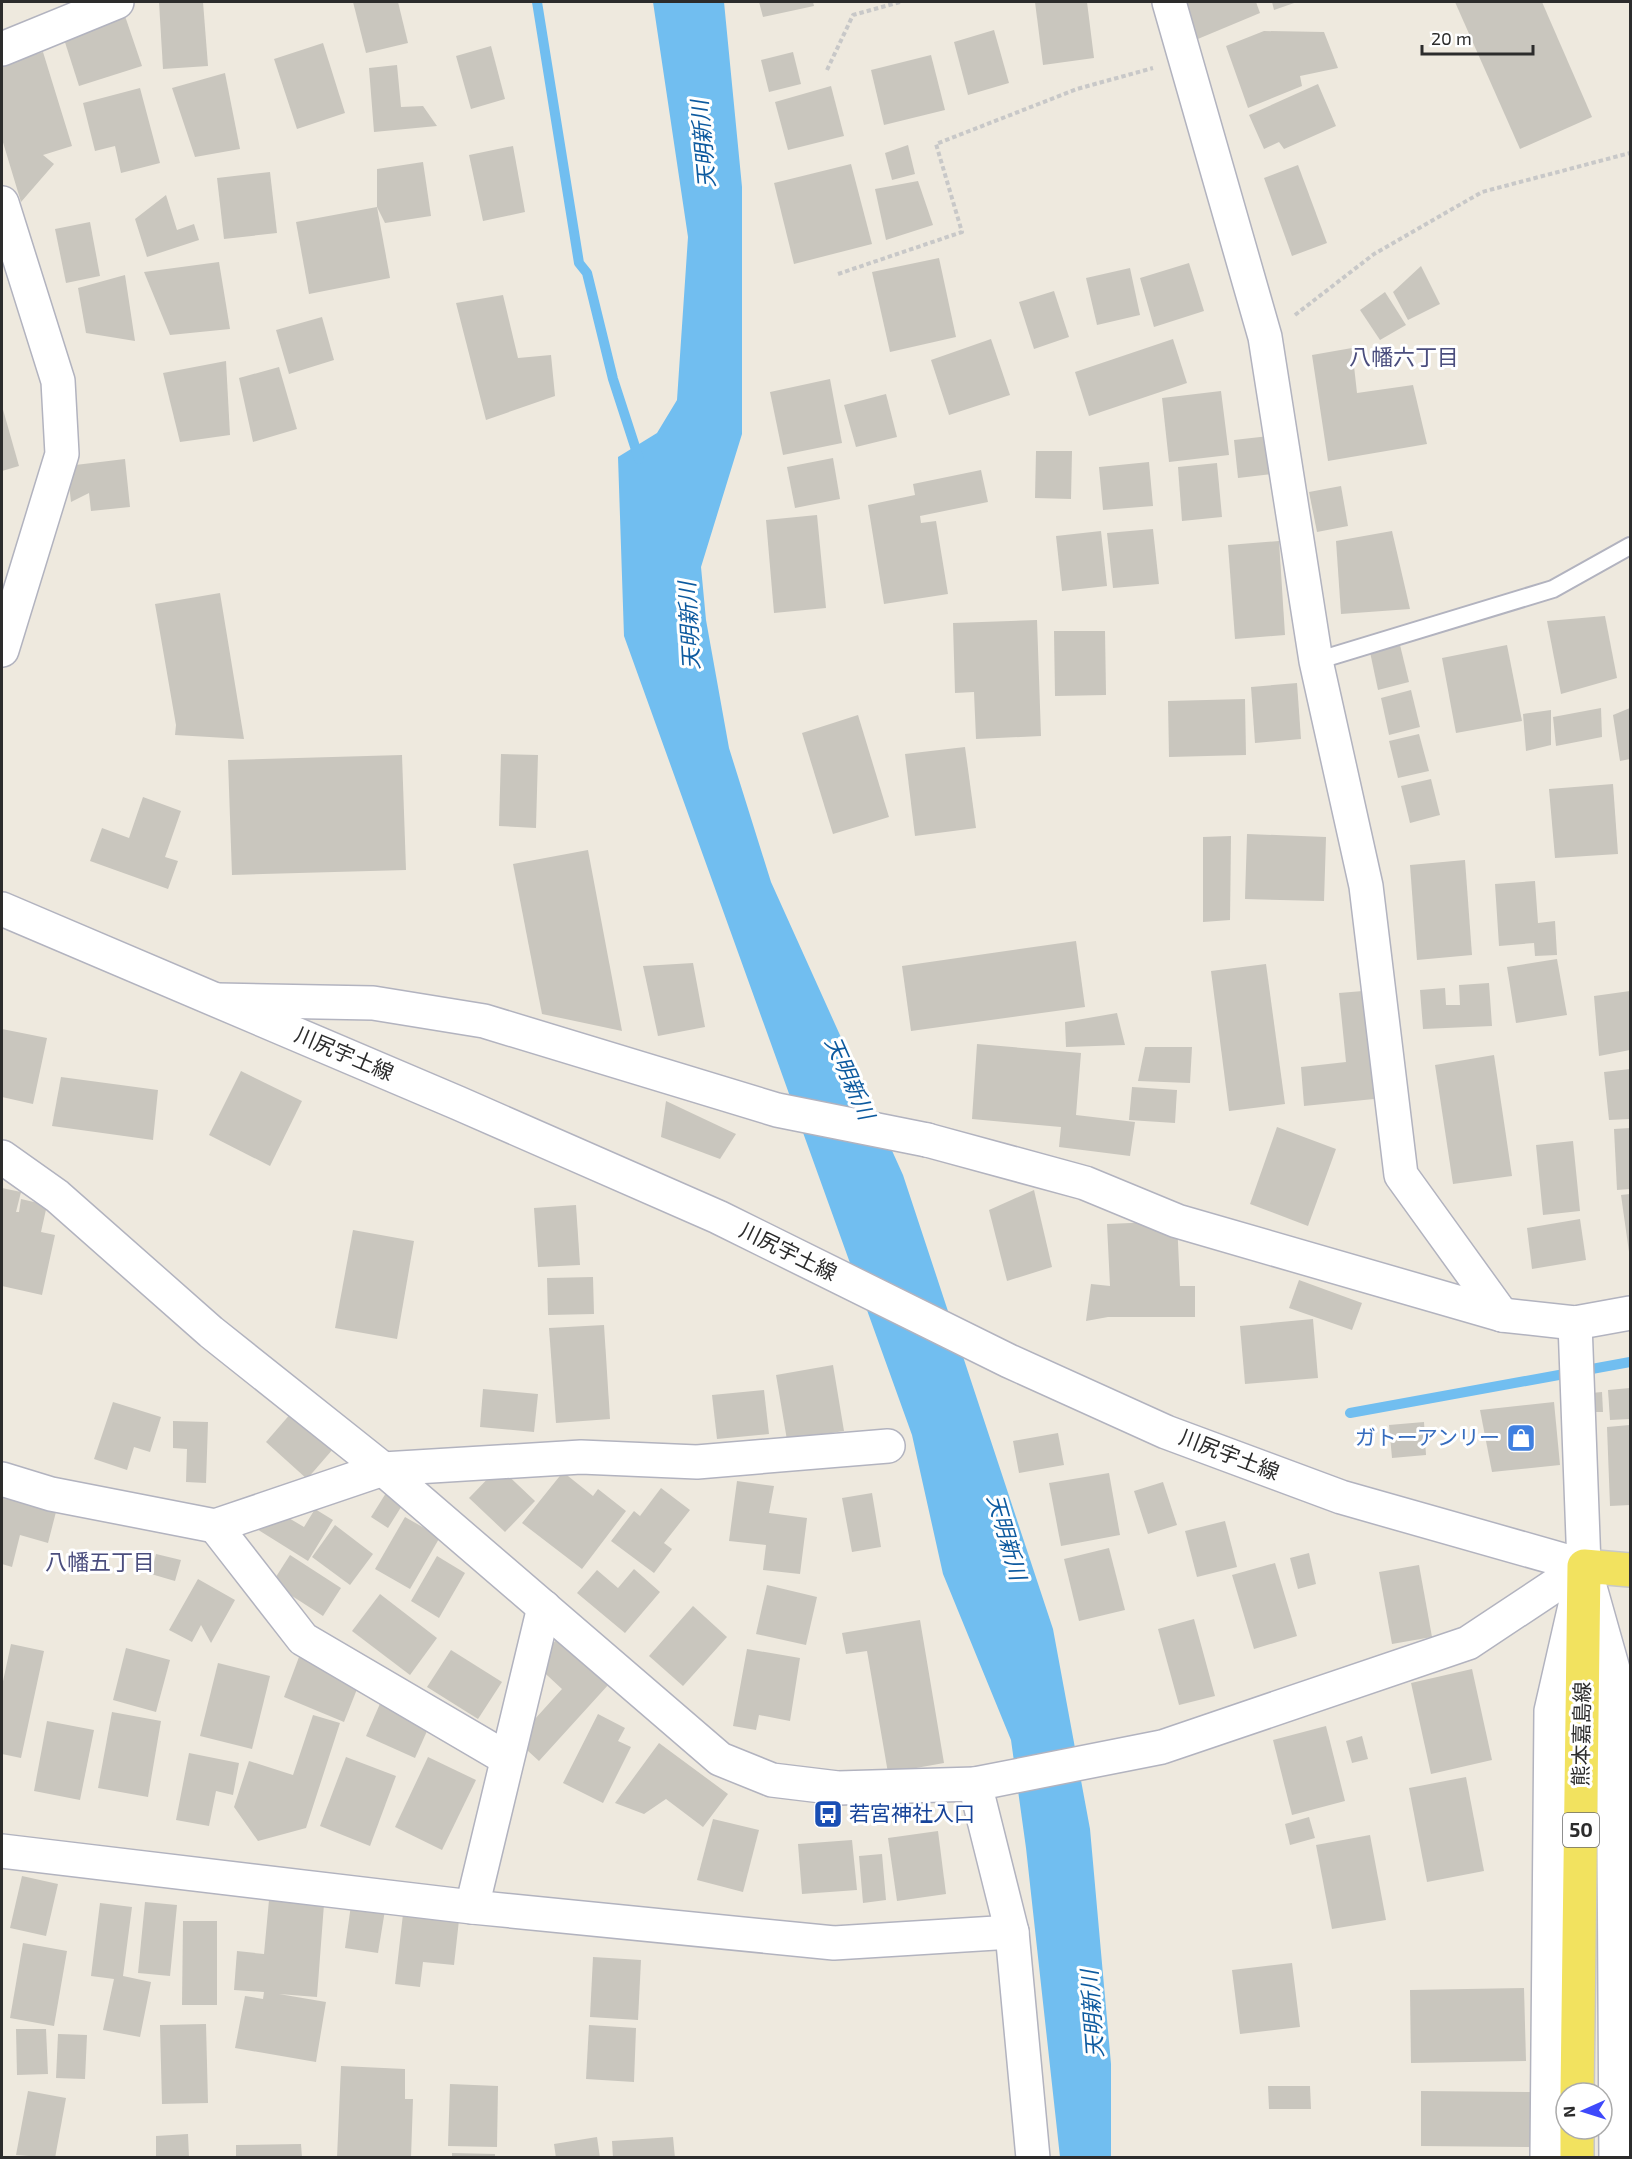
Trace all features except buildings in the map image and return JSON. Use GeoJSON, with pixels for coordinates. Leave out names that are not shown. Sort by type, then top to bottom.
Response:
{"type":"FeatureCollection","features":[{"type":"Feature","properties":{"kind":"main road"},"geometry":{"type":"LineString","coordinates":[[1584,1566],[1630,1570]]}},
{"type":"Feature","properties":{"kind":"main road","name":"熊本嘉島線"},"geometry":{"type":"LineString","coordinates":[[1577,2081],[1584,1566]]}},
{"type":"Feature","properties":{"kind":"main road"},"geometry":{"type":"LineString","coordinates":[[1577,2141],[1577,2157]]}},
{"type":"Feature","properties":{"kind":"street"},"geometry":{"type":"LineString","coordinates":[[2,50],[117,2]]}},
{"type":"Feature","properties":{"kind":"street"},"geometry":{"type":"LineString","coordinates":[[1169,2],[1265,337],[1316,661],[1366,886],[1401,1175],[1502,1315]]}},
{"type":"Feature","properties":{"kind":"street"},"geometry":{"type":"LineString","coordinates":[[2,203],[58,381],[62,454],[2,650]]}},
{"type":"Feature","properties":{"kind":"street","name":"川尻宇土線"},"geometry":{"type":"LineString","coordinates":[[2,909],[718,1217],[824,1271],[936,1322],[1009,1361],[1166,1432],[1341,1497],[1584,1566]]}},
{"type":"Feature","properties":{"kind":"street"},"geometry":{"type":"LineString","coordinates":[[218,1000],[373,1003],[484,1021],[777,1110],[927,1140],[1085,1183],[1177,1221],[1326,1266],[1502,1315],[1575,1323],[1630,1313]]}},
{"type":"Feature","properties":{"kind":"street"},"geometry":{"type":"LineString","coordinates":[[2,1157],[57,1196],[211,1332],[383,1469],[720,1759],[772,1780],[838,1788],[975,1784],[1162,1747],[1468,1643],[1584,1566]]}},
{"type":"Feature","properties":{"kind":"street"},"geometry":{"type":"LineString","coordinates":[[1575,1323],[1584,1566],[1613,1670],[1617,2157]]}},
{"type":"Feature","properties":{"kind":"street"},"geometry":{"type":"LineString","coordinates":[[2,1479],[51,1494],[215,1526],[383,1469],[581,1457],[697,1462],[888,1446]]}},
{"type":"Feature","properties":{"kind":"street"},"geometry":{"type":"LineString","coordinates":[[215,1526],[303,1639],[506,1758]]}},
{"type":"Feature","properties":{"kind":"street"},"geometry":{"type":"LineString","coordinates":[[1547,2157],[1551,1711],[1584,1566]]}},
{"type":"Feature","properties":{"kind":"street"},"geometry":{"type":"LineString","coordinates":[[472,1907],[544,1607]]}},
{"type":"Feature","properties":{"kind":"street"},"geometry":{"type":"LineString","coordinates":[[975,1784],[1012,1932],[1033,2157]]}},
{"type":"Feature","properties":{"kind":"street"},"geometry":{"type":"LineString","coordinates":[[2,1851],[472,1907],[834,1943],[1012,1932]]}},
{"type":"Feature","properties":{"kind":"lane"},"geometry":{"type":"LineString","coordinates":[[1316,661],[1553,589],[1630,546]]}},
{"type":"Feature","properties":{"kind":"path"},"geometry":{"type":"LineString","coordinates":[[827,70],[853,15],[900,2]]}},
{"type":"Feature","properties":{"kind":"path"},"geometry":{"type":"LineString","coordinates":[[838,274],[962,232],[936,144],[1077,89],[1186,58]]}},
{"type":"Feature","properties":{"kind":"path"},"geometry":{"type":"LineString","coordinates":[[1265,337],[1374,254],[1482,192],[1630,153]]}},
{"type":"Feature","properties":{"kind":"water","name":"天明新川"},"geometry":{"type":"Polygon","coordinates":[[[653,2],[724,2],[742,187],[742,434],[701,567],[706,620],[729,748],[771,882],[903,1175],[1053,1629],[1090,1829],[1111,2064],[1111,2157],[1060,2157],[1026,1848],[1011,1740],[943,1574],[912,1435],[624,636],[618,457],[657,433],[677,400],[688,237],[653,2]]]}},
{"type":"Feature","properties":{"kind":"waterway"},"geometry":{"type":"LineString","coordinates":[[537,2],[579,263],[587,273],[613,379],[639,459]]}},
{"type":"Feature","properties":{"kind":"waterway"},"geometry":{"type":"LineString","coordinates":[[1350,1413],[1630,1362]]}},
{"type":"Feature","properties":{"kind":"place","name":"ガトーアンリー"},"geometry":{"type":"Point","coordinates":[1521,1438]}},
{"type":"Feature","properties":{"kind":"place","name":"若宮神社入口"},"geometry":{"type":"Point","coordinates":[828,1814]}},
{"type":"Feature","properties":{"kind":"district","name":"八幡六丁目"},"geometry":{"type":"Point","coordinates":[1404,357]}},
{"type":"Feature","properties":{"kind":"district","name":"八幡五丁目"},"geometry":{"type":"Point","coordinates":[100,1562]}}]}
